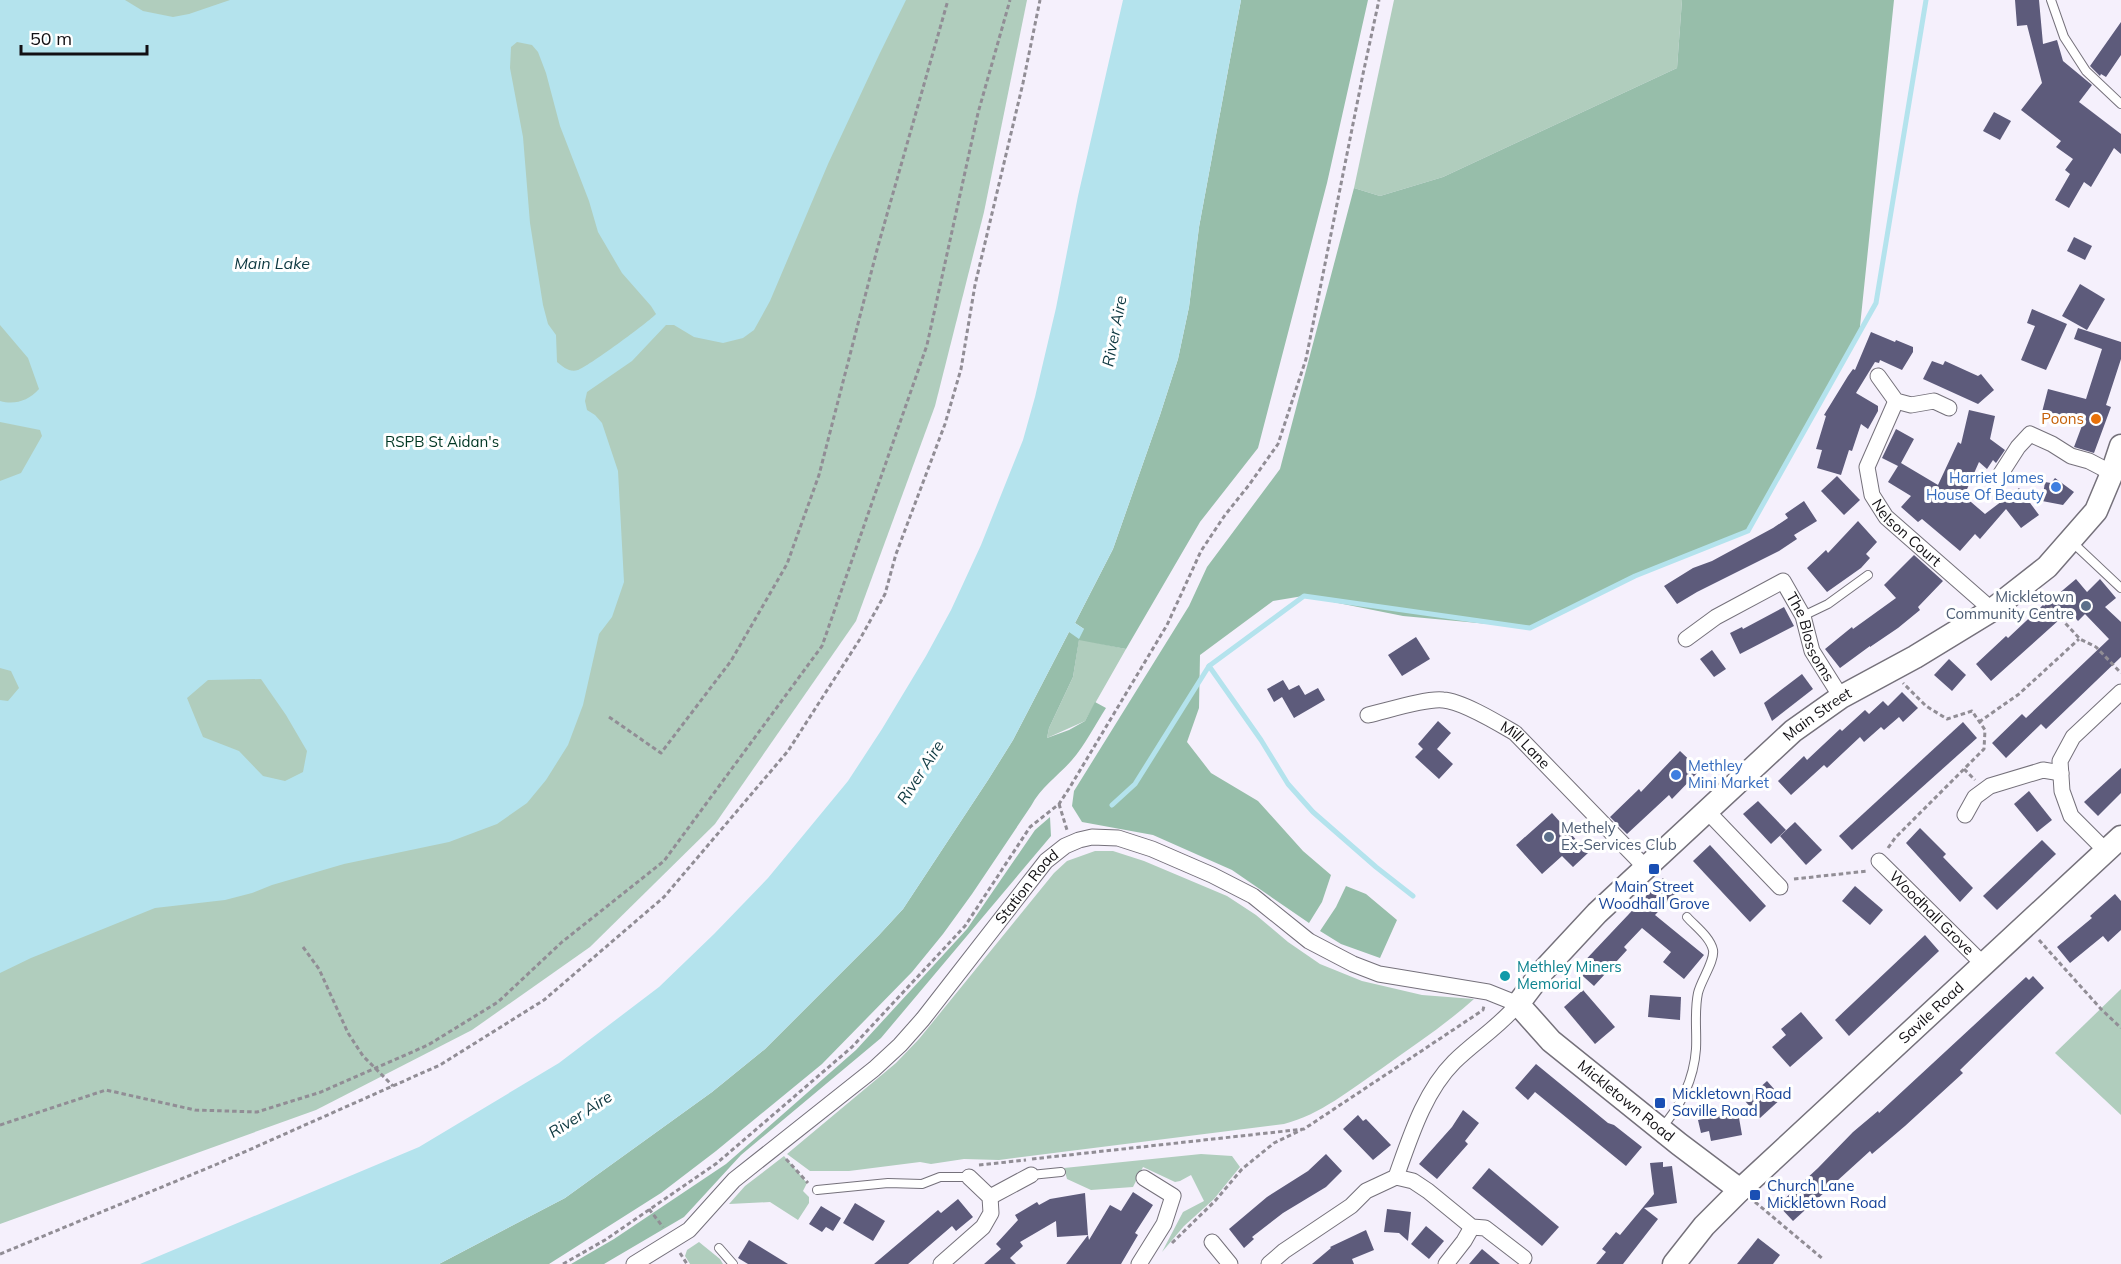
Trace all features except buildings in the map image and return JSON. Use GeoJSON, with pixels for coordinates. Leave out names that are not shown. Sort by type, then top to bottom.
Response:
{"type":"FeatureCollection","features":[{"type":"Feature","properties":{"kind":"street"},"geometry":{"type":"LineString","coordinates":[[1878,376],[1896,401],[1911,405],[1934,401],[1949,408]]}},
{"type":"Feature","properties":{"kind":"street","name":"Nelson Court"},"geometry":{"type":"LineString","coordinates":[[1896,401],[1867,467],[1872,495],[1886,517],[1992,610]]}},
{"type":"Feature","properties":{"kind":"street"},"geometry":{"type":"LineString","coordinates":[[2000,475],[2018,447],[2030,434],[2071,456],[2089,461],[2112,473]]}},
{"type":"Feature","properties":{"kind":"street","name":"Main Street"},"geometry":{"type":"LineString","coordinates":[[1518,1004],[1543,972],[1597,913],[1793,731],[1841,697],[1992,610],[2047,567],[2096,512],[2121,446]]}},
{"type":"Feature","properties":{"kind":"street","name":"The Blossoms"},"geometry":{"type":"LineString","coordinates":[[1686,639],[1716,617],[1783,581],[1803,616],[1812,651],[1841,697]]}},
{"type":"Feature","properties":{"kind":"street"},"geometry":{"type":"LineString","coordinates":[[2113,844],[2071,816],[2062,791],[2060,761],[2073,737],[2121,692]]}},
{"type":"Feature","properties":{"kind":"street","name":"Mill Lane"},"geometry":{"type":"LineString","coordinates":[[1368,715],[1443,700],[1489,717],[1515,733],[1646,868]]}},
{"type":"Feature","properties":{"kind":"street"},"geometry":{"type":"LineString","coordinates":[[1965,815],[1975,797],[1990,786],[2043,770],[2061,773]]}},
{"type":"Feature","properties":{"kind":"street"},"geometry":{"type":"LineString","coordinates":[[1707,811],[1780,887]]}},
{"type":"Feature","properties":{"kind":"street","name":"Station Road"},"geometry":{"type":"LineString","coordinates":[[634,1264],[689,1230],[734,1180],[874,1070],[900,1045],[1046,861],[1071,843],[1105,836],[1152,849],[1253,896],[1309,941],[1353,964],[1379,974],[1488,992],[1518,1004]]}},
{"type":"Feature","properties":{"kind":"street","name":"Savile Road"},"geometry":{"type":"LineString","coordinates":[[1674,1264],[1704,1226],[1740,1190],[2113,844]]}},
{"type":"Feature","properties":{"kind":"street","name":"Woodhall Grove"},"geometry":{"type":"LineString","coordinates":[[1879,861],[1984,965]]}},
{"type":"Feature","properties":{"kind":"street"},"geometry":{"type":"LineString","coordinates":[[1396,1177],[1413,1130],[1438,1083],[1452,1064],[1494,1029],[1518,1004]]}},
{"type":"Feature","properties":{"kind":"street","name":"Mickletown Road"},"geometry":{"type":"LineString","coordinates":[[1518,1004],[1551,1041],[1740,1190]]}},
{"type":"Feature","properties":{"kind":"street"},"geometry":{"type":"LineString","coordinates":[[941,1264],[983,1227],[991,1213],[990,1197],[971,1171]]}},
{"type":"Feature","properties":{"kind":"street"},"geometry":{"type":"LineString","coordinates":[[990,1197],[1031,1175]]}},
{"type":"Feature","properties":{"kind":"street"},"geometry":{"type":"LineString","coordinates":[[1269,1264],[1284,1251],[1351,1206],[1366,1191],[1396,1177],[1413,1181],[1472,1227],[1485,1228],[1524,1258]]}},
{"type":"Feature","properties":{"kind":"street"},"geometry":{"type":"LineString","coordinates":[[1139,1264],[1164,1224],[1173,1196],[1144,1178]]}},
{"type":"Feature","properties":{"kind":"street"},"geometry":{"type":"LineString","coordinates":[[1446,1264],[1472,1227]]}},
{"type":"Feature","properties":{"kind":"street"},"geometry":{"type":"LineString","coordinates":[[1212,1242],[1230,1264]]}},
{"type":"Feature","properties":{"kind":"lane"},"geometry":{"type":"LineString","coordinates":[[2051,0],[2064,37],[2086,71],[2121,104]]}},
{"type":"Feature","properties":{"kind":"lane"},"geometry":{"type":"LineString","coordinates":[[2071,541],[2121,588]]}},
{"type":"Feature","properties":{"kind":"lane"},"geometry":{"type":"LineString","coordinates":[[1803,616],[1828,604],[1868,575]]}},
{"type":"Feature","properties":{"kind":"lane"},"geometry":{"type":"LineString","coordinates":[[1660,1129],[1684,1095],[1692,1072],[1696,1048],[1695,1010],[1698,990],[1712,962],[1713,952],[1710,942],[1687,917]]}},
{"type":"Feature","properties":{"kind":"lane"},"geometry":{"type":"LineString","coordinates":[[818,1186],[922,1184],[940,1177],[971,1171]]}},
{"type":"Feature","properties":{"kind":"lane"},"geometry":{"type":"LineString","coordinates":[[1031,1175],[1061,1172]]}},
{"type":"Feature","properties":{"kind":"lane"},"geometry":{"type":"LineString","coordinates":[[719,1248],[733,1264]]}},
{"type":"Feature","properties":{"kind":"path"},"geometry":{"type":"LineString","coordinates":[[609,717],[661,753],[731,661],[787,564],[819,475],[875,256],[948,0]]}},
{"type":"Feature","properties":{"kind":"path"},"geometry":{"type":"LineString","coordinates":[[0,1125],[106,1090],[195,1110],[257,1112],[321,1092],[428,1046],[498,1002],[562,942],[664,861],[822,646],[927,345],[978,113],[1010,0]]}},
{"type":"Feature","properties":{"kind":"path"},"geometry":{"type":"LineString","coordinates":[[0,1254],[215,1165],[440,1065],[544,1000],[664,897],[788,751],[860,639],[885,594],[896,554],[945,424],[961,369],[975,285],[1023,83],[1040,0]]}},
{"type":"Feature","properties":{"kind":"path"},"geometry":{"type":"LineString","coordinates":[[563,1264],[606,1240],[717,1163],[852,1047],[965,926],[1030,827],[1059,804],[1167,625],[1201,550],[1278,444],[1306,359],[1362,74],[1379,0]]}},
{"type":"Feature","properties":{"kind":"path"},"geometry":{"type":"LineString","coordinates":[[2028,582],[2080,639],[2096,647],[2121,673]]}},
{"type":"Feature","properties":{"kind":"path"},"geometry":{"type":"LineString","coordinates":[[1980,722],[2019,694],[2080,639]]}},
{"type":"Feature","properties":{"kind":"path"},"geometry":{"type":"LineString","coordinates":[[1780,887],[1789,879],[1869,870],[1879,861],[1894,838],[1984,749],[1985,730],[1972,711],[1947,719],[1926,706],[1890,670]]}},
{"type":"Feature","properties":{"kind":"path"},"geometry":{"type":"LineString","coordinates":[[1059,804],[1071,843]]}},
{"type":"Feature","properties":{"kind":"path"},"geometry":{"type":"LineString","coordinates":[[2026,926],[2121,1028]]}},
{"type":"Feature","properties":{"kind":"path"},"geometry":{"type":"LineString","coordinates":[[303,947],[319,969],[348,1033],[363,1056],[393,1086]]}},
{"type":"Feature","properties":{"kind":"path"},"geometry":{"type":"LineString","coordinates":[[1167,1250],[1215,1201],[1242,1169],[1274,1143],[1304,1129],[1483,1010],[1488,992]]}},
{"type":"Feature","properties":{"kind":"path"},"geometry":{"type":"LineString","coordinates":[[971,1171],[1304,1129]]}},
{"type":"Feature","properties":{"kind":"path"},"geometry":{"type":"LineString","coordinates":[[775,1147],[807,1183],[818,1186]]}},
{"type":"Feature","properties":{"kind":"path"},"geometry":{"type":"LineString","coordinates":[[1740,1190],[1823,1259]]}},
{"type":"Feature","properties":{"kind":"path"},"geometry":{"type":"LineString","coordinates":[[650,1209],[673,1241]]}},
{"type":"Feature","properties":{"kind":"green space","name":"Main Lake"},"geometry":{"type":"Polygon","coordinates":[[[0,0],[1027,0],[984,212],[935,406],[856,621],[715,824],[590,947],[472,1030],[316,1110],[0,1224],[0,0]]]}},
{"type":"Feature","properties":{"kind":"green space"},"geometry":{"type":"Polygon","coordinates":[[[1241,0],[1368,0],[1327,183],[1258,448],[1200,522],[1126,649],[1079,640],[1073,677],[1049,728],[1047,738],[1085,721],[1095,702],[1106,708],[1086,741],[1072,760],[1040,793],[972,894],[912,972],[822,1064],[716,1151],[661,1193],[549,1264],[439,1264],[565,1198],[712,1092],[765,1049],[903,909],[1013,740],[1069,632],[1084,629],[1075,623],[1113,549],[1178,359],[1189,307],[1199,227],[1241,0]]]}},
{"type":"Feature","properties":{"kind":"green space"},"geometry":{"type":"Polygon","coordinates":[[[1394,0],[1682,0],[1677,68],[1443,177],[1380,196],[1354,188],[1394,0]]]}},
{"type":"Feature","properties":{"kind":"green space"},"geometry":{"type":"Polygon","coordinates":[[[1682,0],[1894,0],[1859,336],[1748,531],[1635,576],[1530,628],[1403,616],[1303,596],[1273,601],[1200,655],[1199,708],[1187,742],[1211,773],[1258,801],[1303,851],[1331,875],[1322,902],[1309,923],[1232,870],[1153,835],[1082,822],[1072,806],[1074,791],[1189,606],[1207,567],[1280,469],[1354,188],[1380,196],[1443,177],[1677,68],[1682,0]]]}},
{"type":"Feature","properties":{"kind":"green space"},"geometry":{"type":"Polygon","coordinates":[[[1079,639],[1126,649],[1085,721],[1047,738],[1049,728],[1073,677],[1079,639]]]}},
{"type":"Feature","properties":{"kind":"green space"},"geometry":{"type":"Polygon","coordinates":[[[1050,817],[1051,836],[881,1038],[741,1155],[684,1217],[604,1264],[571,1264],[614,1239],[726,1164],[856,1050],[967,929],[1035,830],[1050,817]]]}},
{"type":"Feature","properties":{"kind":"green space"},"geometry":{"type":"Polygon","coordinates":[[[1095,851],[1113,851],[1144,861],[1227,896],[1320,964],[1362,981],[1422,995],[1474,999],[1452,1018],[1347,1093],[1323,1108],[1284,1124],[999,1160],[964,1159],[931,1164],[920,1162],[849,1171],[810,1171],[787,1154],[896,1063],[919,1039],[1054,873],[1067,861],[1095,851]]]}},
{"type":"Feature","properties":{"kind":"green space"},"geometry":{"type":"Polygon","coordinates":[[[1346,886],[1366,894],[1397,920],[1380,958],[1341,944],[1320,931],[1336,907],[1346,886]]]}},
{"type":"Feature","properties":{"kind":"green space"},"geometry":{"type":"Polygon","coordinates":[[[2121,989],[2121,1115],[2055,1053],[2121,989]]]}},
{"type":"Feature","properties":{"kind":"green space"},"geometry":{"type":"Polygon","coordinates":[[[1201,1154],[1232,1156],[1240,1167],[1214,1199],[1184,1226],[1162,1252],[1183,1212],[1204,1201],[1191,1175],[1175,1182],[1143,1167],[1133,1187],[1091,1190],[1067,1179],[1064,1168],[1201,1154]]]}},
{"type":"Feature","properties":{"kind":"green space"},"geometry":{"type":"Polygon","coordinates":[[[784,1156],[807,1183],[803,1191],[809,1197],[809,1203],[798,1220],[770,1202],[729,1204],[745,1186],[784,1156]]]}},
{"type":"Feature","properties":{"kind":"green space"},"geometry":{"type":"Polygon","coordinates":[[[699,1242],[723,1264],[690,1264],[685,1256],[687,1250],[699,1242]]]}},
{"type":"Feature","properties":{"kind":"water","name":"Main Lake"},"geometry":{"type":"Polygon","coordinates":[[[0,0],[125,0],[143,11],[173,17],[230,0],[906,0],[828,164],[770,301],[754,330],[743,338],[723,343],[694,337],[674,325],[666,325],[632,361],[587,392],[585,401],[587,410],[602,423],[618,471],[624,582],[612,617],[599,634],[583,705],[568,745],[546,780],[527,803],[497,824],[449,842],[344,864],[225,900],[155,908],[31,958],[0,973],[0,700],[8,701],[19,688],[11,671],[0,668],[0,481],[21,473],[42,436],[40,430],[0,422],[0,401],[21,401],[39,389],[28,358],[0,325],[0,0]],[[517,42],[511,47],[510,68],[523,137],[530,223],[543,305],[548,324],[556,335],[557,362],[575,371],[605,353],[656,314],[622,273],[598,232],[589,201],[560,126],[538,52],[532,45],[517,42]],[[261,679],[208,680],[187,698],[203,737],[239,751],[263,776],[285,781],[303,772],[307,751],[261,679]]]}},
{"type":"Feature","properties":{"kind":"water","name":"River Aire"},"geometry":{"type":"Polygon","coordinates":[[[1123,0],[1241,0],[1199,227],[1189,307],[1178,359],[1113,549],[1075,623],[1084,629],[1079,639],[1069,632],[1013,740],[903,909],[765,1049],[712,1092],[565,1198],[439,1264],[140,1264],[419,1147],[559,1063],[659,987],[714,934],[768,878],[848,781],[926,656],[951,610],[981,545],[1023,440],[1056,308],[1078,196],[1123,0]]]}},
{"type":"Feature","properties":{"kind":"waterway"},"geometry":{"type":"LineString","coordinates":[[1112,805],[1135,784],[1209,666],[1304,596],[1530,628],[1635,576],[1748,531],[1876,303],[1926,0]]}},
{"type":"Feature","properties":{"kind":"waterway"},"geometry":{"type":"LineString","coordinates":[[1209,666],[1261,740],[1288,784],[1313,812],[1413,896]]}},
{"type":"Feature","properties":{"kind":"place","name":"Poons"},"geometry":{"type":"Point","coordinates":[2096,419]}},
{"type":"Feature","properties":{"kind":"place","name":"Harriet James House Of Beauty"},"geometry":{"type":"Point","coordinates":[2056,487]}},
{"type":"Feature","properties":{"kind":"place","name":"Mickletown Community Centre"},"geometry":{"type":"Point","coordinates":[2086,606]}},
{"type":"Feature","properties":{"kind":"place","name":"Methley Mini Market"},"geometry":{"type":"Point","coordinates":[1676,775]}},
{"type":"Feature","properties":{"kind":"place","name":"Methely Ex-Services Club"},"geometry":{"type":"Point","coordinates":[1549,837]}},
{"type":"Feature","properties":{"kind":"place","name":"Main Street Woodhall Grove"},"geometry":{"type":"Point","coordinates":[1654,869]}},
{"type":"Feature","properties":{"kind":"place","name":"Methley Miners Memorial"},"geometry":{"type":"Point","coordinates":[1505,976]}},
{"type":"Feature","properties":{"kind":"place","name":"Mickletown Road Saville Road"},"geometry":{"type":"Point","coordinates":[1660,1103]}},
{"type":"Feature","properties":{"kind":"place","name":"Church Lane Mickletown Road"},"geometry":{"type":"Point","coordinates":[1755,1195]}},
{"type":"Feature","properties":{"kind":"park label","name":"RSPB St Aidan's"},"geometry":{"type":"Point","coordinates":[442,442]}}]}
